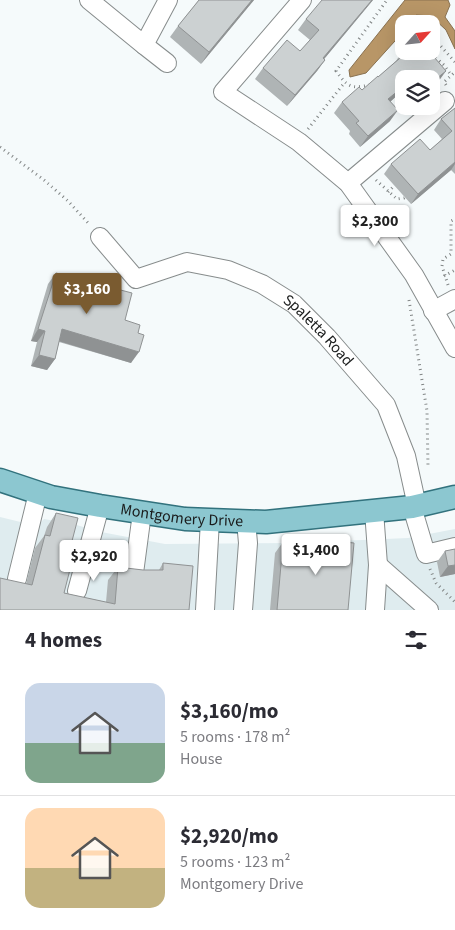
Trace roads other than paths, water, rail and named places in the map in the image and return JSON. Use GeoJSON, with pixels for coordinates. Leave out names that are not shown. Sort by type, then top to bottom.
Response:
{"type":"FeatureCollection","features":[{"type":"Feature","properties":{"kind":"main road","name":"Montgomery Drive"},"geometry":{"type":"LineString","coordinates":[[2,485],[142,513],[185,519],[266,522],[415,506],[455,497]]}},
{"type":"Feature","properties":{"kind":"street"},"geometry":{"type":"LineString","coordinates":[[89,0],[167,64]]}},
{"type":"Feature","properties":{"kind":"street"},"geometry":{"type":"LineString","coordinates":[[144,45],[168,0]]}},
{"type":"Feature","properties":{"kind":"street"},"geometry":{"type":"LineString","coordinates":[[302,0],[224,92],[299,142],[348,184],[414,275],[455,348]]}},
{"type":"Feature","properties":{"kind":"street"},"geometry":{"type":"LineString","coordinates":[[348,184],[445,101]]}},
{"type":"Feature","properties":{"kind":"street","name":"Spaletta Road"},"geometry":{"type":"LineString","coordinates":[[100,237],[136,279],[187,262],[228,270],[262,284],[294,304],[327,337],[386,404],[406,456],[426,554],[455,547]]}},
{"type":"Feature","properties":{"kind":"street"},"geometry":{"type":"LineString","coordinates":[[433,311],[453,294]]}},
{"type":"Feature","properties":{"kind":"street"},"geometry":{"type":"LineString","coordinates":[[17,579],[38,492]]}},
{"type":"Feature","properties":{"kind":"street"},"geometry":{"type":"LineString","coordinates":[[77,591],[100,506]]}},
{"type":"Feature","properties":{"kind":"street"},"geometry":{"type":"LineString","coordinates":[[374,511],[378,565],[375,610]]}},
{"type":"Feature","properties":{"kind":"street"},"geometry":{"type":"LineString","coordinates":[[134,573],[142,513]]}},
{"type":"Feature","properties":{"kind":"street"},"geometry":{"type":"LineString","coordinates":[[205,610],[210,520]]}},
{"type":"Feature","properties":{"kind":"street"},"geometry":{"type":"LineString","coordinates":[[243,610],[248,542],[246,521]]}},
{"type":"Feature","properties":{"kind":"street"},"geometry":{"type":"LineString","coordinates":[[378,565],[429,610]]}}]}
